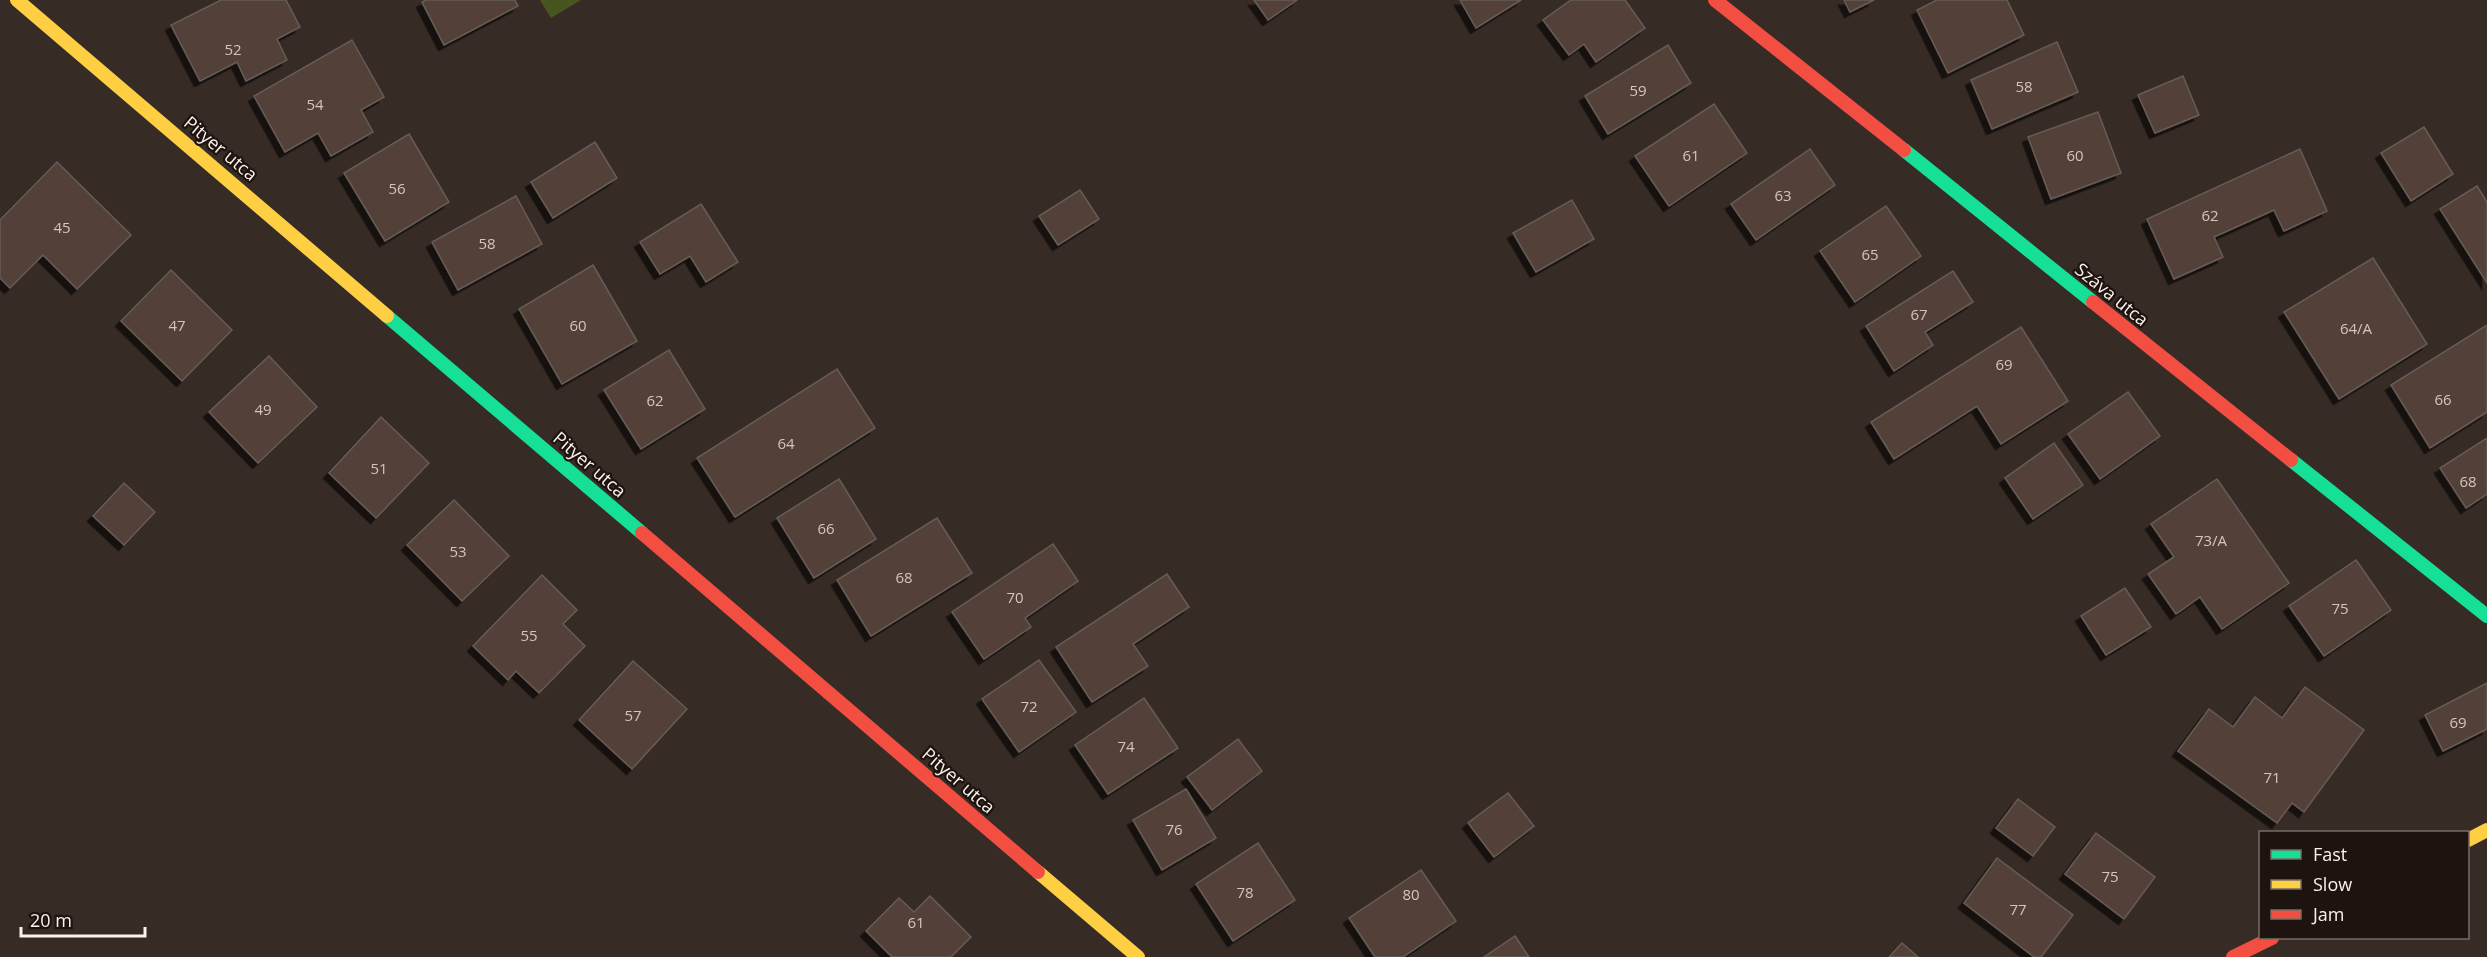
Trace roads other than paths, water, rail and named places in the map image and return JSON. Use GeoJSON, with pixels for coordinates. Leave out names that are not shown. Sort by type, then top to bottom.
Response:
{"type":"FeatureCollection","features":[{"type":"Feature","properties":{"kind":"street","name":"Pityer utca"},"geometry":{"type":"LineString","coordinates":[[17,0],[1138,957]]}},
{"type":"Feature","properties":{"kind":"street","name":"Száva utca"},"geometry":{"type":"LineString","coordinates":[[1715,0],[2487,616]]}},
{"type":"Feature","properties":{"kind":"street"},"geometry":{"type":"LineString","coordinates":[[2469,839],[2487,830]]}},
{"type":"Feature","properties":{"kind":"street"},"geometry":{"type":"LineString","coordinates":[[2233,957],[2270,939]]}}]}
